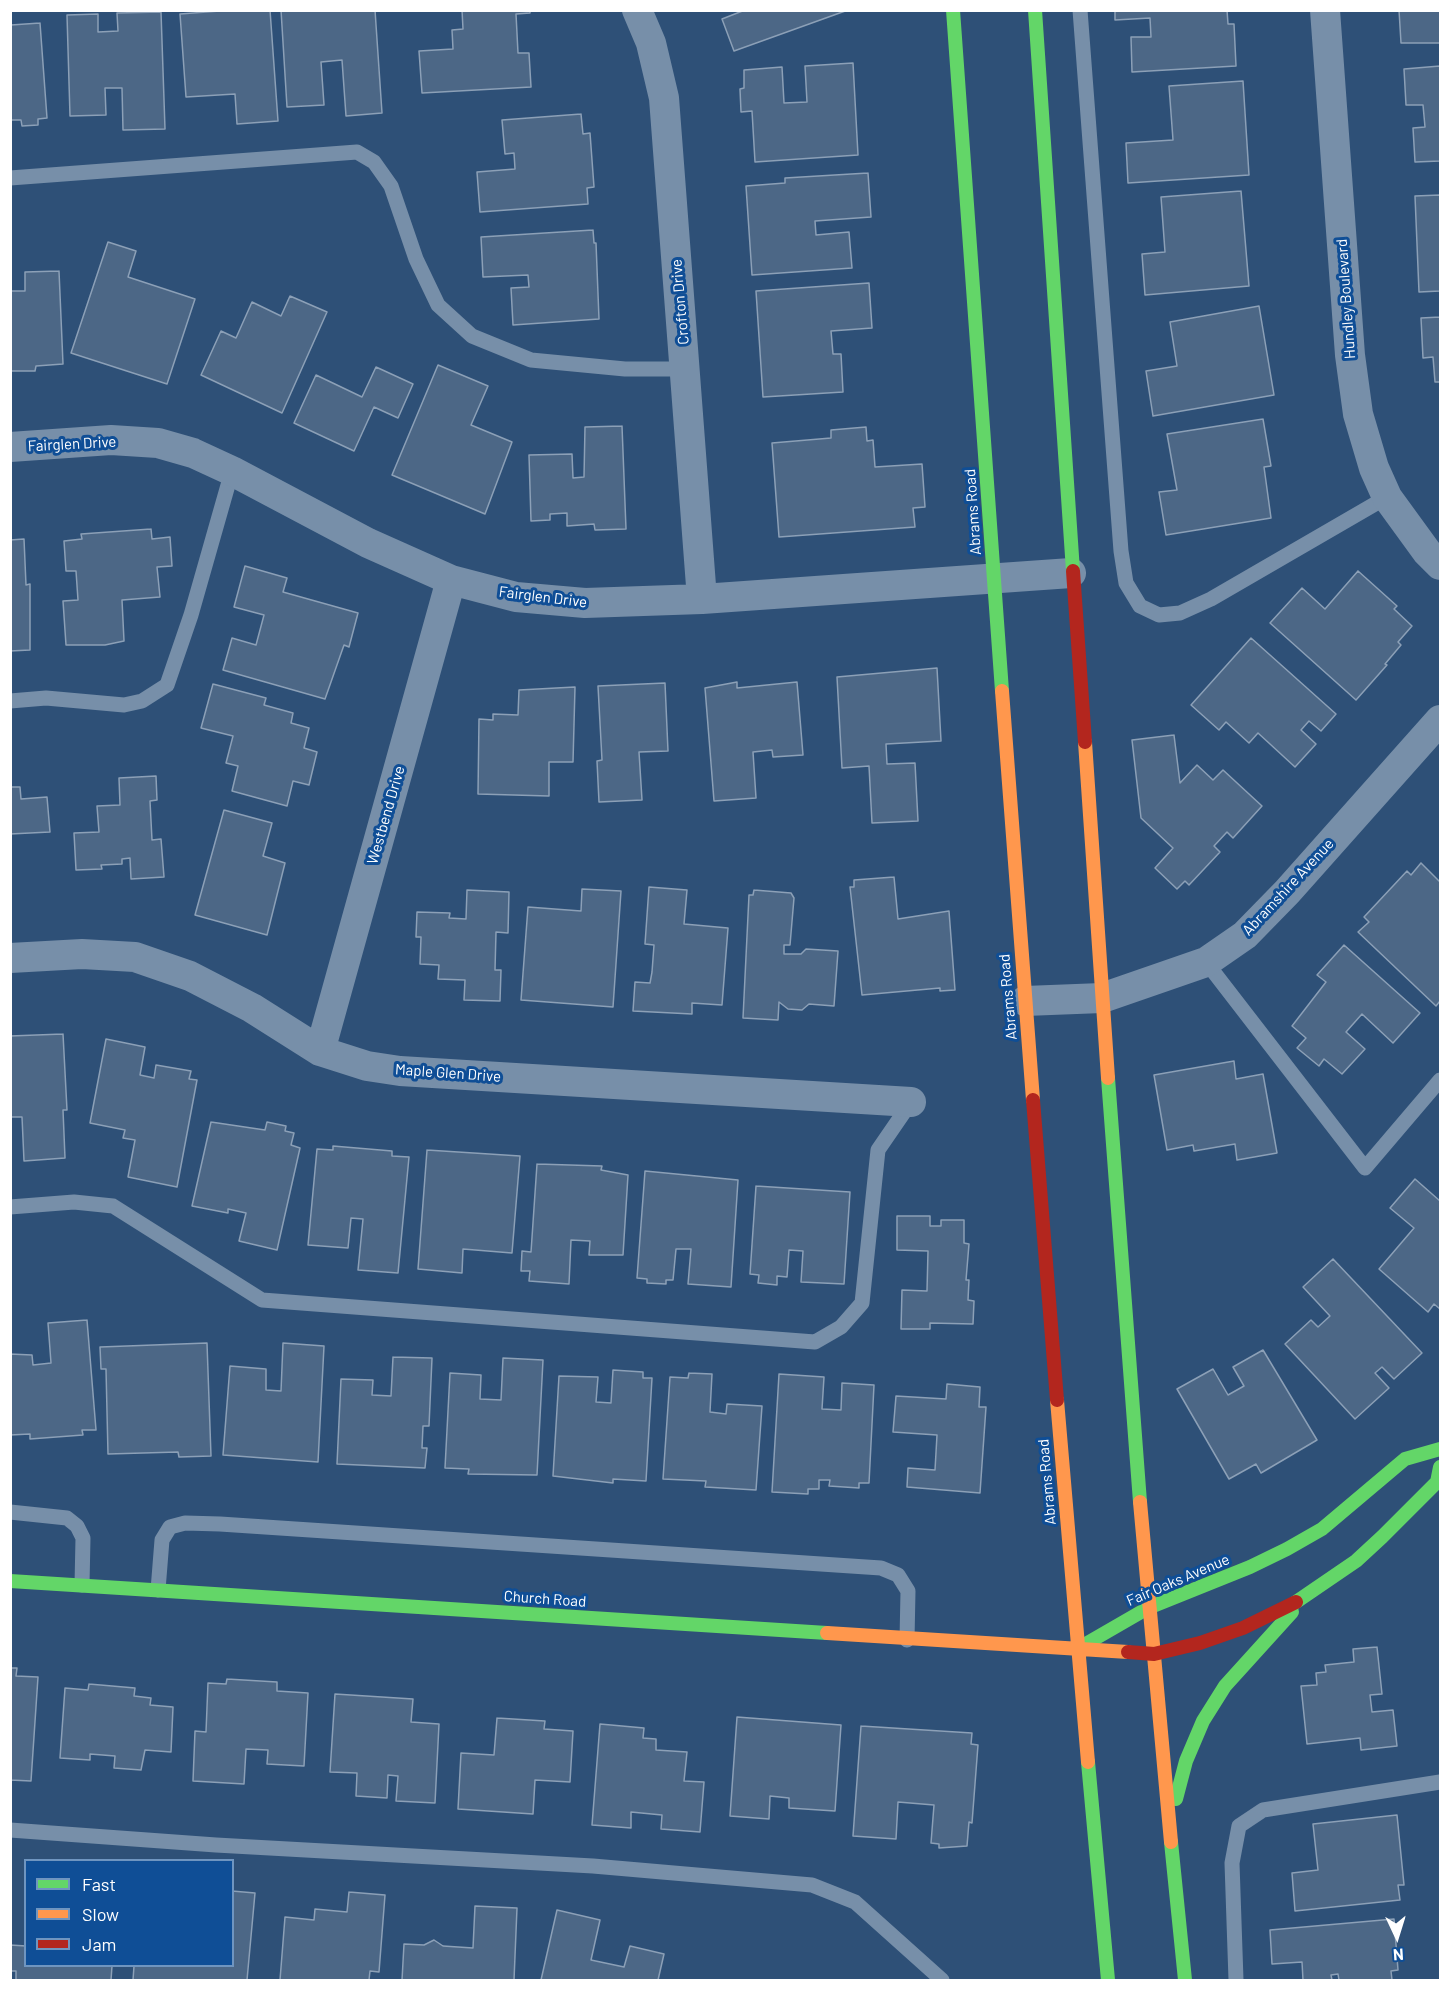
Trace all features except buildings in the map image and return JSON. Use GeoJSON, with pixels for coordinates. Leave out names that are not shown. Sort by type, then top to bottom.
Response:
{"type":"FeatureCollection","features":[{"type":"Feature","properties":{"kind":"main road","name":"Abrams Road"},"geometry":{"type":"LineString","coordinates":[[953,10],[1025,1001],[1077,1649],[1108,1980]]}},
{"type":"Feature","properties":{"kind":"main road"},"geometry":{"type":"LineString","coordinates":[[1035,10],[1071,573],[1148,1608],[1185,1980]]}},
{"type":"Feature","properties":{"kind":"main road","name":"Fair Oaks Avenue"},"geometry":{"type":"LineString","coordinates":[[1077,1649],[1148,1608],[1250,1567],[1287,1549],[1322,1529],[1406,1460],[1440,1449]]}},
{"type":"Feature","properties":{"kind":"main road"},"geometry":{"type":"LineString","coordinates":[[1077,1649],[1154,1654],[1200,1643],[1243,1628],[1305,1597],[1356,1561],[1382,1537],[1437,1482],[1440,1467]]}},
{"type":"Feature","properties":{"kind":"main road","name":"Church Road"},"geometry":{"type":"LineString","coordinates":[[10,1581],[1077,1649]]}},
{"type":"Feature","properties":{"kind":"main road"},"geometry":{"type":"LineString","coordinates":[[1170,1821],[1186,1761],[1203,1721],[1226,1686],[1305,1597]]}},
{"type":"Feature","properties":{"kind":"street","name":"Crofton Drive"},"geometry":{"type":"LineString","coordinates":[[638,10],[651,43],[664,98],[702,599]]}},
{"type":"Feature","properties":{"kind":"street","name":"Hundley Boulevard"},"geometry":{"type":"LineString","coordinates":[[1325,10],[1350,355],[1356,402],[1374,468],[1388,497],[1427,552],[1440,565]]}},
{"type":"Feature","properties":{"kind":"street","name":"Fairglen Drive"},"geometry":{"type":"LineString","coordinates":[[10,447],[111,440],[158,443],[193,453],[232,471],[368,543],[451,580],[516,597],[585,603],[702,599],[1071,573]]}},
{"type":"Feature","properties":{"kind":"street","name":"Westbend Drive"},"geometry":{"type":"LineString","coordinates":[[320,1051],[451,580]]}},
{"type":"Feature","properties":{"kind":"street","name":"Abramshire Avenue"},"geometry":{"type":"LineString","coordinates":[[1025,1001],[1102,998],[1206,962],[1245,935],[1287,892],[1440,720]]}},
{"type":"Feature","properties":{"kind":"street","name":"Maple Glen Drive"},"geometry":{"type":"LineString","coordinates":[[10,958],[82,954],[135,957],[190,976],[252,1008],[320,1051],[367,1066],[400,1071],[911,1102]]}},
{"type":"Feature","properties":{"kind":"lane"},"geometry":{"type":"LineString","coordinates":[[1080,10],[1120,551],[1126,583],[1140,606],[1159,615],[1180,613],[1211,598],[1388,497]]}},
{"type":"Feature","properties":{"kind":"lane"},"geometry":{"type":"LineString","coordinates":[[10,178],[357,152],[374,162],[391,186],[416,259],[438,305],[471,336],[531,360],[625,369],[686,369]]}},
{"type":"Feature","properties":{"kind":"lane"},"geometry":{"type":"LineString","coordinates":[[10,701],[46,698],[124,705],[142,701],[167,685],[191,615],[232,471]]}},
{"type":"Feature","properties":{"kind":"lane"},"geometry":{"type":"LineString","coordinates":[[1206,962],[1365,1168],[1440,1080]]}},
{"type":"Feature","properties":{"kind":"lane"},"geometry":{"type":"LineString","coordinates":[[10,1207],[74,1202],[113,1206],[262,1300],[815,1342],[841,1327],[862,1303],[878,1150],[911,1102]]}},
{"type":"Feature","properties":{"kind":"lane"},"geometry":{"type":"LineString","coordinates":[[10,1512],[67,1518],[77,1526],[83,1538],[82,1585]]}},
{"type":"Feature","properties":{"kind":"lane"},"geometry":{"type":"LineString","coordinates":[[158,1590],[162,1539],[170,1527],[185,1523],[881,1568],[898,1575],[908,1591],[908,1640]]}},
{"type":"Feature","properties":{"kind":"lane"},"geometry":{"type":"LineString","coordinates":[[1236,1980],[1232,1863],[1239,1826],[1263,1810],[1440,1782]]}},
{"type":"Feature","properties":{"kind":"lane"},"geometry":{"type":"LineString","coordinates":[[10,1830],[228,1846],[592,1866],[812,1886],[855,1902],[942,1980]]}},
{"type":"Feature","properties":{"kind":"traffic: fast"},"geometry":{"type":"LineString","coordinates":[[953,10],[1002,691]]}},
{"type":"Feature","properties":{"kind":"traffic: fast"},"geometry":{"type":"LineString","coordinates":[[1035,10],[1073,571]]}},
{"type":"Feature","properties":{"kind":"traffic: fast"},"geometry":{"type":"LineString","coordinates":[[1108,1078],[1140,1502]]}},
{"type":"Feature","properties":{"kind":"traffic: fast"},"geometry":{"type":"LineString","coordinates":[[1077,1649],[1148,1608],[1250,1567],[1287,1549],[1322,1529],[1405,1459],[1440,1449]]}},
{"type":"Feature","properties":{"kind":"traffic: fast"},"geometry":{"type":"LineString","coordinates":[[1296,1602],[1356,1561],[1382,1537],[1437,1482],[1440,1467]]}},
{"type":"Feature","properties":{"kind":"traffic: fast"},"geometry":{"type":"LineString","coordinates":[[10,1581],[827,1633]]}},
{"type":"Feature","properties":{"kind":"traffic: fast"},"geometry":{"type":"LineString","coordinates":[[1176,1799],[1186,1761],[1203,1721],[1225,1686],[1292,1612]]}},
{"type":"Feature","properties":{"kind":"traffic: fast"},"geometry":{"type":"LineString","coordinates":[[1088,1762],[1108,1980]]}},
{"type":"Feature","properties":{"kind":"traffic: fast"},"geometry":{"type":"LineString","coordinates":[[1171,1842],[1185,1980]]}},
{"type":"Feature","properties":{"kind":"traffic: slow"},"geometry":{"type":"LineString","coordinates":[[1002,691],[1033,1100]]}},
{"type":"Feature","properties":{"kind":"traffic: slow"},"geometry":{"type":"LineString","coordinates":[[1085,742],[1108,1078]]}},
{"type":"Feature","properties":{"kind":"traffic: slow"},"geometry":{"type":"LineString","coordinates":[[1057,1400],[1088,1762]]}},
{"type":"Feature","properties":{"kind":"traffic: slow"},"geometry":{"type":"LineString","coordinates":[[1140,1502],[1171,1842]]}},
{"type":"Feature","properties":{"kind":"traffic: slow"},"geometry":{"type":"LineString","coordinates":[[827,1633],[1128,1652]]}},
{"type":"Feature","properties":{"kind":"traffic: jam"},"geometry":{"type":"LineString","coordinates":[[1073,571],[1085,742]]}},
{"type":"Feature","properties":{"kind":"traffic: jam"},"geometry":{"type":"LineString","coordinates":[[1033,1100],[1057,1400]]}},
{"type":"Feature","properties":{"kind":"traffic: jam"},"geometry":{"type":"LineString","coordinates":[[1128,1652],[1154,1654],[1200,1643],[1243,1628],[1296,1602]]}}]}
